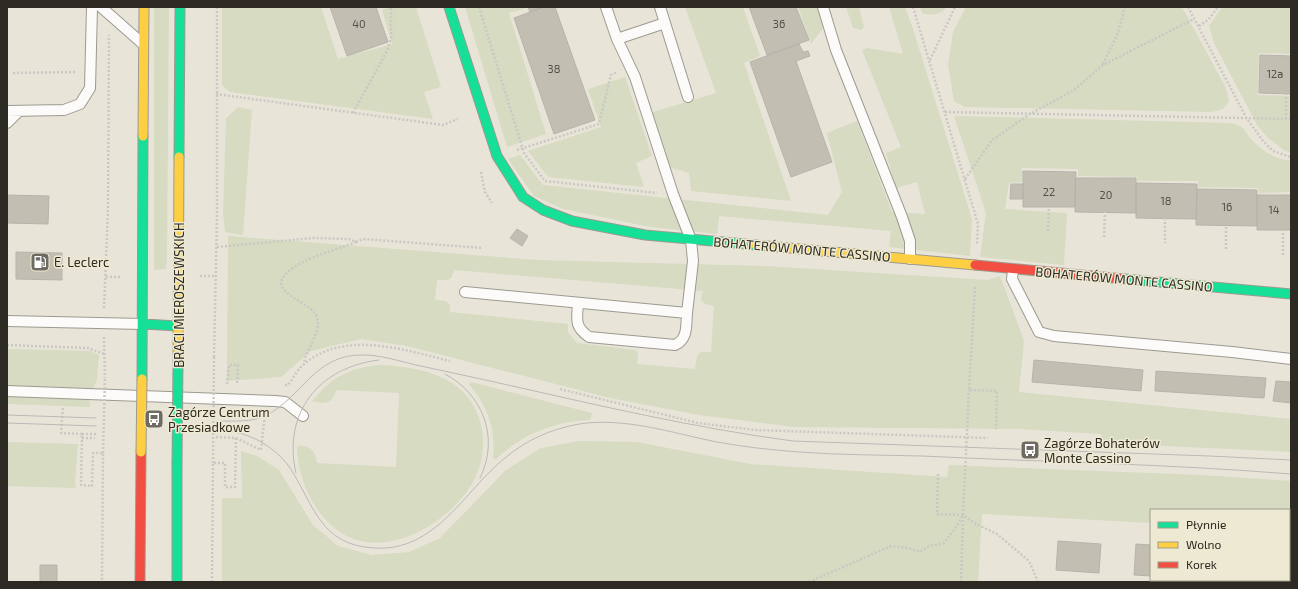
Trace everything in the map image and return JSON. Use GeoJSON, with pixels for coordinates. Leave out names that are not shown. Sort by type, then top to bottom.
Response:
{"type":"FeatureCollection","features":[{"type":"Feature","properties":{"kind":"main road"},"geometry":{"type":"LineString","coordinates":[[140,582],[143,324],[144,7]]}},
{"type":"Feature","properties":{"kind":"main road","name":"BRACI MIEROSZEWSKICH"},"geometry":{"type":"LineString","coordinates":[[177,582],[180,7]]}},
{"type":"Feature","properties":{"kind":"main road","name":"BOHATERÓW MONTE CASSINO"},"geometry":{"type":"LineString","coordinates":[[449,7],[497,156],[523,197],[543,210],[572,221],[629,234],[1291,294]]}},
{"type":"Feature","properties":{"kind":"main road"},"geometry":{"type":"LineString","coordinates":[[143,324],[178,326]]}},
{"type":"Feature","properties":{"kind":"lane"},"geometry":{"type":"LineString","coordinates":[[7,111],[64,110],[80,104],[90,88],[92,7]]}},
{"type":"Feature","properties":{"kind":"lane"},"geometry":{"type":"LineString","coordinates":[[101,7],[144,46]]}},
{"type":"Feature","properties":{"kind":"lane"},"geometry":{"type":"LineString","coordinates":[[578,302],[577,321],[580,330],[589,337],[674,345],[681,342],[685,336],[693,261],[692,240],[673,194],[630,63],[617,38],[606,7]]}},
{"type":"Feature","properties":{"kind":"lane"},"geometry":{"type":"LineString","coordinates":[[660,7],[688,96]]}},
{"type":"Feature","properties":{"kind":"lane"},"geometry":{"type":"LineString","coordinates":[[823,7],[836,50],[902,217],[910,241],[910,259]]}},
{"type":"Feature","properties":{"kind":"lane"},"geometry":{"type":"LineString","coordinates":[[617,38],[665,23]]}},
{"type":"Feature","properties":{"kind":"lane"},"geometry":{"type":"LineString","coordinates":[[7,123],[18,112]]}},
{"type":"Feature","properties":{"kind":"lane"},"geometry":{"type":"LineString","coordinates":[[1013,270],[1012,279],[1039,332],[1054,336],[1232,352],[1291,359]]}},
{"type":"Feature","properties":{"kind":"lane"},"geometry":{"type":"LineString","coordinates":[[464,292],[687,313]]}},
{"type":"Feature","properties":{"kind":"lane"},"geometry":{"type":"LineString","coordinates":[[7,320],[143,324]]}},
{"type":"Feature","properties":{"kind":"lane"},"geometry":{"type":"LineString","coordinates":[[7,391],[280,401],[285,402],[303,416]]}},
{"type":"Feature","properties":{"kind":"path"},"geometry":{"type":"LineString","coordinates":[[212,582],[214,357],[217,247],[217,7]]}},
{"type":"Feature","properties":{"kind":"path"},"geometry":{"type":"LineString","coordinates":[[353,113],[387,51],[391,38],[391,7]]}},
{"type":"Feature","properties":{"kind":"path"},"geometry":{"type":"LineString","coordinates":[[479,7],[523,148],[545,181],[673,194]]}},
{"type":"Feature","properties":{"kind":"path"},"geometry":{"type":"LineString","coordinates":[[913,7],[978,224],[963,515],[962,582]]}},
{"type":"Feature","properties":{"kind":"path"},"geometry":{"type":"LineString","coordinates":[[930,60],[955,7]]}},
{"type":"Feature","properties":{"kind":"path"},"geometry":{"type":"LineString","coordinates":[[1103,65],[1118,33],[1125,7]]}},
{"type":"Feature","properties":{"kind":"path"},"geometry":{"type":"LineString","coordinates":[[1188,7],[1247,119],[1263,141],[1273,151],[1291,157]]}},
{"type":"Feature","properties":{"kind":"path"},"geometry":{"type":"LineString","coordinates":[[1199,26],[1208,20],[1218,7]]}},
{"type":"Feature","properties":{"kind":"path"},"geometry":{"type":"LineString","coordinates":[[106,277],[110,73],[109,14]]}},
{"type":"Feature","properties":{"kind":"path"},"geometry":{"type":"LineString","coordinates":[[965,180],[992,140],[1030,114],[1074,90],[1103,65],[1194,18]]}},
{"type":"Feature","properties":{"kind":"path"},"geometry":{"type":"LineString","coordinates":[[523,148],[599,124],[611,75],[630,63]]}},
{"type":"Feature","properties":{"kind":"path"},"geometry":{"type":"LineString","coordinates":[[13,73],[110,73]]}},
{"type":"Feature","properties":{"kind":"path"},"geometry":{"type":"LineString","coordinates":[[216,94],[443,125],[458,119]]}},
{"type":"Feature","properties":{"kind":"path"},"geometry":{"type":"LineString","coordinates":[[1286,94],[1286,119]]}},
{"type":"Feature","properties":{"kind":"path"},"geometry":{"type":"LineString","coordinates":[[945,112],[1291,119]]}},
{"type":"Feature","properties":{"kind":"path"},"geometry":{"type":"LineString","coordinates":[[480,170],[486,192],[492,203]]}},
{"type":"Feature","properties":{"kind":"path"},"geometry":{"type":"LineString","coordinates":[[1048,231],[1049,207]]}},
{"type":"Feature","properties":{"kind":"path"},"geometry":{"type":"LineString","coordinates":[[1104,237],[1105,212]]}},
{"type":"Feature","properties":{"kind":"path"},"geometry":{"type":"LineString","coordinates":[[1165,218],[1165,243]]}},
{"type":"Feature","properties":{"kind":"path"},"geometry":{"type":"LineString","coordinates":[[1226,225],[1226,249]]}},
{"type":"Feature","properties":{"kind":"path"},"geometry":{"type":"LineString","coordinates":[[1283,230],[1283,255]]}},
{"type":"Feature","properties":{"kind":"path"},"geometry":{"type":"LineString","coordinates":[[217,247],[312,238],[349,239],[356,242]]}},
{"type":"Feature","properties":{"kind":"path"},"geometry":{"type":"LineString","coordinates":[[281,386],[288,385],[304,364],[318,324],[314,312],[283,290],[281,283],[283,277],[290,270],[316,256],[363,239],[483,248]]}},
{"type":"Feature","properties":{"kind":"path"},"geometry":{"type":"LineString","coordinates":[[304,364],[322,353],[362,344],[396,348],[450,361]]}},
{"type":"Feature","properties":{"kind":"path"},"geometry":{"type":"LineString","coordinates":[[7,345],[88,348],[104,354]]}},
{"type":"Feature","properties":{"kind":"path"},"geometry":{"type":"LineString","coordinates":[[214,383],[228,384],[228,364],[238,365],[237,385],[244,386]]}},
{"type":"Feature","properties":{"kind":"path"},"geometry":{"type":"LineString","coordinates":[[102,582],[105,378]]}},
{"type":"Feature","properties":{"kind":"path"},"geometry":{"type":"LineString","coordinates":[[560,389],[698,423],[756,430],[988,438]]}},
{"type":"Feature","properties":{"kind":"path"},"geometry":{"type":"LineString","coordinates":[[969,390],[997,391],[996,429]]}},
{"type":"Feature","properties":{"kind":"path"},"geometry":{"type":"LineString","coordinates":[[63,410],[61,433],[98,434]]}},
{"type":"Feature","properties":{"kind":"path"},"geometry":{"type":"LineString","coordinates":[[216,437],[236,438],[261,450],[265,411],[259,412]]}},
{"type":"Feature","properties":{"kind":"path"},"geometry":{"type":"LineString","coordinates":[[82,434],[81,485],[92,486],[93,453],[103,453]]}},
{"type":"Feature","properties":{"kind":"path"},"geometry":{"type":"LineString","coordinates":[[82,438],[95,438]]}},
{"type":"Feature","properties":{"kind":"path"},"geometry":{"type":"LineString","coordinates":[[213,463],[225,463],[225,487],[235,487],[236,438]]}},
{"type":"Feature","properties":{"kind":"path"},"geometry":{"type":"LineString","coordinates":[[938,474],[937,514],[963,515],[974,523],[997,534],[1029,561],[1038,582]]}},
{"type":"Feature","properties":{"kind":"path"},"geometry":{"type":"LineString","coordinates":[[809,582],[891,546],[908,548],[920,552],[929,546],[944,543],[955,529],[963,515]]}},
{"type":"Feature","properties":{"kind":"green space"},"geometry":{"type":"Polygon","coordinates":[[[154,7],[169,7],[167,252],[166,269],[154,270],[154,7]]]}},
{"type":"Feature","properties":{"kind":"green space"},"geometry":{"type":"Polygon","coordinates":[[[222,7],[321,7],[338,59],[392,44],[382,10],[389,7],[416,7],[441,87],[424,92],[433,119],[230,92],[222,85],[222,7]]]}},
{"type":"Feature","properties":{"kind":"green space"},"geometry":{"type":"Polygon","coordinates":[[[465,7],[523,7],[524,9],[509,13],[546,134],[507,147],[465,7]]]}},
{"type":"Feature","properties":{"kind":"green space"},"geometry":{"type":"Polygon","coordinates":[[[685,7],[743,7],[760,56],[744,63],[791,201],[691,191],[689,173],[666,166],[650,113],[716,93],[685,7]]]}},
{"type":"Feature","properties":{"kind":"green space"},"geometry":{"type":"Polygon","coordinates":[[[798,7],[818,7],[824,27],[811,44],[798,7]]]}},
{"type":"Feature","properties":{"kind":"green space"},"geometry":{"type":"Polygon","coordinates":[[[846,7],[859,7],[864,27],[861,30],[853,28],[846,7]]]}},
{"type":"Feature","properties":{"kind":"green space"},"geometry":{"type":"Polygon","coordinates":[[[889,7],[905,7],[913,29],[972,219],[970,256],[889,247],[891,231],[719,216],[717,234],[650,227],[563,209],[534,196],[508,159],[520,155],[543,185],[828,215],[842,192],[827,133],[857,121],[892,212],[925,214],[917,182],[896,188],[886,153],[901,147],[862,50],[867,48],[903,54],[889,7]]]}},
{"type":"Feature","properties":{"kind":"green space"},"geometry":{"type":"Polygon","coordinates":[[[920,7],[947,7],[942,12],[933,15],[922,13],[920,7]]]}},
{"type":"Feature","properties":{"kind":"green space"},"geometry":{"type":"Polygon","coordinates":[[[966,7],[1182,7],[1226,88],[1229,101],[1223,109],[1212,112],[965,107],[954,101],[948,65],[953,32],[966,7]]]}},
{"type":"Feature","properties":{"kind":"green space"},"geometry":{"type":"Polygon","coordinates":[[[1222,7],[1291,7],[1291,54],[1259,53],[1258,95],[1291,96],[1291,152],[1285,151],[1268,138],[1257,125],[1214,43],[1209,26],[1222,7]]]}},
{"type":"Feature","properties":{"kind":"green space"},"geometry":{"type":"Polygon","coordinates":[[[625,77],[652,156],[636,163],[644,187],[548,177],[528,151],[601,127],[588,89],[625,77]]]}},
{"type":"Feature","properties":{"kind":"green space"},"geometry":{"type":"Polygon","coordinates":[[[238,107],[252,110],[243,235],[225,232],[223,213],[226,118],[238,107]]]}},
{"type":"Feature","properties":{"kind":"green space"},"geometry":{"type":"Polygon","coordinates":[[[954,116],[1231,123],[1241,127],[1255,143],[1267,153],[1291,161],[1291,192],[1259,193],[1258,188],[1198,187],[1198,181],[1137,181],[1137,177],[1078,176],[1078,169],[1022,168],[1022,182],[1009,183],[1005,209],[1067,213],[1064,265],[980,257],[986,213],[954,116]]]}},
{"type":"Feature","properties":{"kind":"green space"},"geometry":{"type":"Polygon","coordinates":[[[228,236],[538,260],[766,266],[988,280],[1000,276],[1024,341],[1019,392],[1291,419],[1291,452],[1102,443],[1101,434],[1019,429],[794,427],[699,415],[610,398],[407,346],[361,339],[311,351],[281,377],[227,381],[228,236]],[[454,270],[452,277],[448,280],[437,280],[435,300],[446,301],[450,305],[450,312],[568,324],[568,332],[577,343],[635,350],[638,353],[637,364],[695,369],[697,356],[701,352],[711,352],[714,306],[705,304],[701,300],[703,291],[454,270]]]}},
{"type":"Feature","properties":{"kind":"green space"},"geometry":{"type":"Polygon","coordinates":[[[7,349],[91,351],[99,355],[97,380],[89,396],[90,407],[7,404],[7,349]]]}},
{"type":"Feature","properties":{"kind":"green space"},"geometry":{"type":"Polygon","coordinates":[[[368,366],[398,366],[428,372],[455,385],[473,404],[482,428],[483,441],[479,468],[474,480],[463,497],[448,512],[431,525],[411,535],[391,541],[370,542],[350,538],[332,526],[317,509],[302,479],[297,446],[305,446],[312,449],[317,463],[396,467],[399,393],[336,390],[333,398],[328,402],[321,403],[312,401],[327,386],[342,375],[368,366]]]}},
{"type":"Feature","properties":{"kind":"green space"},"geometry":{"type":"Polygon","coordinates":[[[471,382],[592,413],[590,420],[564,423],[539,431],[516,443],[495,460],[493,458],[494,447],[492,428],[486,410],[469,384],[471,382]]]}},
{"type":"Feature","properties":{"kind":"green space"},"geometry":{"type":"Polygon","coordinates":[[[579,441],[637,442],[750,464],[947,477],[949,465],[1201,475],[1291,481],[1291,531],[1290,509],[1150,509],[1150,523],[982,514],[978,582],[222,582],[222,498],[242,498],[241,451],[257,456],[279,470],[313,525],[338,546],[372,555],[409,552],[440,538],[506,470],[541,448],[579,441]]]}},
{"type":"Feature","properties":{"kind":"green space"},"geometry":{"type":"Polygon","coordinates":[[[7,442],[78,444],[75,483],[76,488],[7,486],[7,442]]]}},
{"type":"Feature","properties":{"kind":"building"},"geometry":{"type":"Polygon","coordinates":[[[330,7],[376,7],[388,42],[347,56],[330,7]]]}},
{"type":"Feature","properties":{"kind":"building"},"geometry":{"type":"Polygon","coordinates":[[[528,7],[544,7],[530,12],[528,7]]]}},
{"type":"Feature","properties":{"kind":"building"},"geometry":{"type":"Polygon","coordinates":[[[544,7],[555,7],[595,120],[554,134],[514,18],[544,7]]]}},
{"type":"Feature","properties":{"kind":"building"},"geometry":{"type":"Polygon","coordinates":[[[749,7],[796,7],[809,40],[767,55],[749,7]]]}},
{"type":"Feature","properties":{"kind":"building"},"geometry":{"type":"Polygon","coordinates":[[[799,44],[803,52],[808,51],[810,56],[796,61],[832,162],[791,177],[750,62],[799,44]]]}},
{"type":"Feature","properties":{"kind":"building"},"geometry":{"type":"Polygon","coordinates":[[[1260,55],[1291,56],[1291,94],[1259,93],[1260,55]]]}},
{"type":"Feature","properties":{"kind":"building"},"geometry":{"type":"Polygon","coordinates":[[[1023,171],[1076,172],[1075,207],[1023,207],[1023,171]]]}},
{"type":"Feature","properties":{"kind":"building"},"geometry":{"type":"Polygon","coordinates":[[[1075,178],[1136,178],[1136,213],[1075,212],[1075,178]]]}},
{"type":"Feature","properties":{"kind":"building"},"geometry":{"type":"Polygon","coordinates":[[[1136,183],[1197,184],[1196,219],[1136,218],[1136,183]]]}},
{"type":"Feature","properties":{"kind":"building"},"geometry":{"type":"Polygon","coordinates":[[[1011,184],[1023,184],[1023,199],[1010,199],[1011,184]]]}},
{"type":"Feature","properties":{"kind":"building"},"geometry":{"type":"Polygon","coordinates":[[[1197,189],[1257,190],[1257,226],[1196,225],[1197,189]]]}},
{"type":"Feature","properties":{"kind":"building"},"geometry":{"type":"Polygon","coordinates":[[[7,195],[49,196],[48,224],[7,223],[7,195]]]}},
{"type":"Feature","properties":{"kind":"building"},"geometry":{"type":"Polygon","coordinates":[[[1257,195],[1291,195],[1291,230],[1257,230],[1257,195]]]}},
{"type":"Feature","properties":{"kind":"building"},"geometry":{"type":"Polygon","coordinates":[[[517,229],[528,236],[522,246],[510,238],[517,229]]]}},
{"type":"Feature","properties":{"kind":"building"},"geometry":{"type":"Polygon","coordinates":[[[16,252],[62,253],[62,280],[16,279],[16,252]]]}},
{"type":"Feature","properties":{"kind":"building"},"geometry":{"type":"Polygon","coordinates":[[[1034,360],[1143,370],[1141,391],[1032,382],[1034,360]]]}},
{"type":"Feature","properties":{"kind":"building"},"geometry":{"type":"Polygon","coordinates":[[[1156,371],[1266,378],[1264,398],[1155,391],[1156,371]]]}},
{"type":"Feature","properties":{"kind":"building"},"geometry":{"type":"Polygon","coordinates":[[[1276,381],[1291,382],[1291,403],[1273,401],[1276,381]]]}},
{"type":"Feature","properties":{"kind":"building"},"geometry":{"type":"Polygon","coordinates":[[[1058,541],[1101,544],[1099,573],[1056,570],[1058,541]]]}},
{"type":"Feature","properties":{"kind":"building"},"geometry":{"type":"Polygon","coordinates":[[[1136,544],[1150,545],[1150,576],[1134,575],[1136,544]]]}},
{"type":"Feature","properties":{"kind":"building"},"geometry":{"type":"Polygon","coordinates":[[[40,565],[57,565],[57,582],[40,582],[40,565]]]}},
{"type":"Feature","properties":{"kind":"tram line"},"geometry":{"type":"LineString","coordinates":[[221,421],[249,420],[265,416],[289,399],[320,369],[332,362],[346,357],[363,355],[390,358],[609,408],[682,423],[793,441],[1291,460]]}},
{"type":"Feature","properties":{"kind":"tram line"},"geometry":{"type":"LineString","coordinates":[[296,473],[293,451],[295,431],[300,413],[310,397],[323,383],[339,372],[358,364],[379,360]]}},
{"type":"Feature","properties":{"kind":"tram line"},"geometry":{"type":"LineString","coordinates":[[445,374],[469,393],[478,405],[484,418],[488,433],[488,448],[486,463],[480,478]]}},
{"type":"Feature","properties":{"kind":"tram line"},"geometry":{"type":"LineString","coordinates":[[7,415],[96,418]]}},
{"type":"Feature","properties":{"kind":"tram line"},"geometry":{"type":"LineString","coordinates":[[220,430],[240,433],[260,441],[277,453],[290,468],[313,509],[330,531],[341,539],[356,545],[374,548],[396,547],[415,540],[432,530],[447,517],[490,472],[521,446],[549,432],[569,426],[596,422],[631,424],[727,444],[799,452],[1153,465],[1291,474]]}},
{"type":"Feature","properties":{"kind":"tram line"},"geometry":{"type":"LineString","coordinates":[[7,423],[96,426]]}},
{"type":"Feature","properties":{"kind":"traffic: fast"},"geometry":{"type":"LineString","coordinates":[[179,157],[180,7]]}},
{"type":"Feature","properties":{"kind":"traffic: fast"},"geometry":{"type":"LineString","coordinates":[[449,7],[497,156],[523,197],[543,210],[572,221],[645,235],[756,245]]}},
{"type":"Feature","properties":{"kind":"traffic: fast"},"geometry":{"type":"LineString","coordinates":[[142,379],[143,136]]}},
{"type":"Feature","properties":{"kind":"traffic: fast"},"geometry":{"type":"LineString","coordinates":[[1124,279],[1291,294]]}},
{"type":"Feature","properties":{"kind":"traffic: fast"},"geometry":{"type":"LineString","coordinates":[[143,324],[178,326]]}},
{"type":"Feature","properties":{"kind":"traffic: fast"},"geometry":{"type":"LineString","coordinates":[[177,465],[178,363]]}},
{"type":"Feature","properties":{"kind":"traffic: fast"},"geometry":{"type":"LineString","coordinates":[[177,465],[177,582]]}},
{"type":"Feature","properties":{"kind":"traffic: slow"},"geometry":{"type":"LineString","coordinates":[[143,136],[144,7]]}},
{"type":"Feature","properties":{"kind":"traffic: slow"},"geometry":{"type":"LineString","coordinates":[[178,363],[179,157]]}},
{"type":"Feature","properties":{"kind":"traffic: slow"},"geometry":{"type":"LineString","coordinates":[[756,245],[975,265]]}},
{"type":"Feature","properties":{"kind":"traffic: slow"},"geometry":{"type":"LineString","coordinates":[[141,452],[142,379]]}},
{"type":"Feature","properties":{"kind":"traffic: jam"},"geometry":{"type":"LineString","coordinates":[[975,265],[1124,279]]}},
{"type":"Feature","properties":{"kind":"traffic: jam"},"geometry":{"type":"LineString","coordinates":[[140,582],[141,452]]}},
{"type":"Feature","properties":{"kind":"place","name":"E. Leclerc"},"geometry":{"type":"Point","coordinates":[40,262]}},
{"type":"Feature","properties":{"kind":"place","name":"Zagórze Centrum Przesiadkowe"},"geometry":{"type":"Point","coordinates":[154,419]}},
{"type":"Feature","properties":{"kind":"place","name":"Zagórze Bohaterów Monte Cassino"},"geometry":{"type":"Point","coordinates":[1030,450]}}]}
